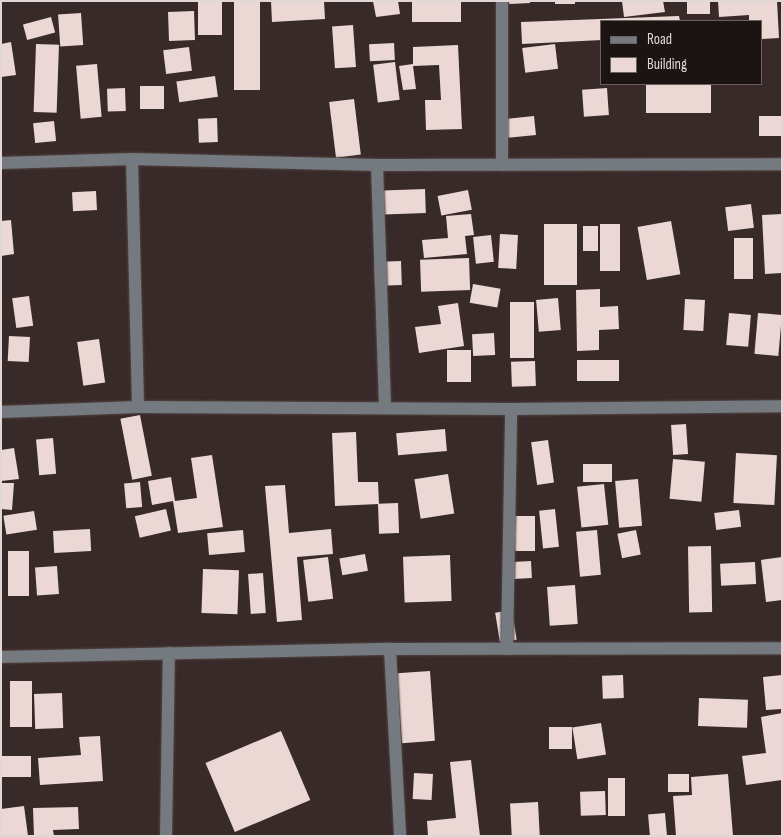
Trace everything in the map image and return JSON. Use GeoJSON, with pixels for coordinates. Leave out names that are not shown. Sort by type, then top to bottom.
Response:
{"type":"FeatureCollection","features":[{"type":"Feature","properties":{"kind":"street"},"geometry":{"type":"LineString","coordinates":[[502,1],[502,165]]}},
{"type":"Feature","properties":{"kind":"street"},"geometry":{"type":"LineString","coordinates":[[1,163],[132,159],[377,165],[782,164]]}},
{"type":"Feature","properties":{"kind":"street"},"geometry":{"type":"LineString","coordinates":[[132,159],[138,407]]}},
{"type":"Feature","properties":{"kind":"street"},"geometry":{"type":"LineString","coordinates":[[377,165],[384,408]]}},
{"type":"Feature","properties":{"kind":"street"},"geometry":{"type":"LineString","coordinates":[[1,412],[138,407],[511,409],[782,406]]}},
{"type":"Feature","properties":{"kind":"street"},"geometry":{"type":"LineString","coordinates":[[507,649],[511,409]]}},
{"type":"Feature","properties":{"kind":"street"},"geometry":{"type":"LineString","coordinates":[[1,658],[390,649],[782,648]]}},
{"type":"Feature","properties":{"kind":"street"},"geometry":{"type":"LineString","coordinates":[[390,649],[400,836]]}},
{"type":"Feature","properties":{"kind":"street"},"geometry":{"type":"LineString","coordinates":[[166,836],[169,653]]}},
{"type":"Feature","properties":{"kind":"building"},"geometry":{"type":"Polygon","coordinates":[[[198,1],[222,1],[222,35],[198,35],[198,1]]]}},
{"type":"Feature","properties":{"kind":"building"},"geometry":{"type":"Polygon","coordinates":[[[234,1],[260,1],[260,90],[234,90],[234,1]]]}},
{"type":"Feature","properties":{"kind":"building"},"geometry":{"type":"Polygon","coordinates":[[[271,1],[324,1],[325,19],[272,22],[271,1]]]}},
{"type":"Feature","properties":{"kind":"building"},"geometry":{"type":"Polygon","coordinates":[[[373,1],[398,1],[400,14],[376,17],[373,1]]]}},
{"type":"Feature","properties":{"kind":"building"},"geometry":{"type":"Polygon","coordinates":[[[412,1],[461,1],[461,22],[412,22],[412,1]]]}},
{"type":"Feature","properties":{"kind":"building"},"geometry":{"type":"Polygon","coordinates":[[[509,1],[530,1],[530,3],[509,4],[509,1]]]}},
{"type":"Feature","properties":{"kind":"building"},"geometry":{"type":"Polygon","coordinates":[[[555,1],[575,1],[575,4],[555,4],[555,1]]]}},
{"type":"Feature","properties":{"kind":"building"},"geometry":{"type":"Polygon","coordinates":[[[622,1],[663,1],[665,12],[624,17],[622,1]]]}},
{"type":"Feature","properties":{"kind":"building"},"geometry":{"type":"Polygon","coordinates":[[[687,1],[710,1],[710,14],[687,14],[687,1]]]}},
{"type":"Feature","properties":{"kind":"building"},"geometry":{"type":"Polygon","coordinates":[[[718,1],[777,1],[779,38],[763,39],[763,20],[749,20],[749,15],[719,17],[718,1]]]}},
{"type":"Feature","properties":{"kind":"building"},"geometry":{"type":"Polygon","coordinates":[[[194,11],[195,40],[169,41],[168,12],[194,11]]]}},
{"type":"Feature","properties":{"kind":"building"},"geometry":{"type":"Polygon","coordinates":[[[81,13],[83,45],[60,47],[58,15],[81,13]]]}},
{"type":"Feature","properties":{"kind":"building"},"geometry":{"type":"Polygon","coordinates":[[[679,16],[680,20],[600,20],[600,40],[522,44],[521,22],[679,16]]]}},
{"type":"Feature","properties":{"kind":"building"},"geometry":{"type":"Polygon","coordinates":[[[51,17],[55,32],[27,40],[23,25],[51,17]]]}},
{"type":"Feature","properties":{"kind":"building"},"geometry":{"type":"Polygon","coordinates":[[[353,25],[356,67],[335,68],[332,26],[353,25]]]}},
{"type":"Feature","properties":{"kind":"building"},"geometry":{"type":"Polygon","coordinates":[[[11,42],[16,75],[1,77],[1,44],[11,42]]]}},
{"type":"Feature","properties":{"kind":"building"},"geometry":{"type":"Polygon","coordinates":[[[394,43],[395,60],[370,61],[369,44],[394,43]]]}},
{"type":"Feature","properties":{"kind":"building"},"geometry":{"type":"Polygon","coordinates":[[[36,44],[59,45],[57,113],[34,112],[36,44]]]}},
{"type":"Feature","properties":{"kind":"building"},"geometry":{"type":"Polygon","coordinates":[[[555,44],[558,69],[525,73],[522,48],[555,44]]]}},
{"type":"Feature","properties":{"kind":"building"},"geometry":{"type":"Polygon","coordinates":[[[458,45],[462,129],[426,130],[425,100],[441,100],[439,65],[413,66],[416,89],[403,90],[399,66],[413,64],[413,47],[458,45]]]}},
{"type":"Feature","properties":{"kind":"building"},"geometry":{"type":"Polygon","coordinates":[[[189,47],[192,71],[166,74],[163,50],[189,47]]]}},
{"type":"Feature","properties":{"kind":"building"},"geometry":{"type":"Polygon","coordinates":[[[395,62],[400,100],[378,102],[373,65],[395,62]]]}},
{"type":"Feature","properties":{"kind":"building"},"geometry":{"type":"Polygon","coordinates":[[[97,64],[102,117],[81,119],[76,66],[97,64]]]}},
{"type":"Feature","properties":{"kind":"building"},"geometry":{"type":"Polygon","coordinates":[[[215,76],[218,97],[179,102],[176,81],[215,76]]]}},
{"type":"Feature","properties":{"kind":"building"},"geometry":{"type":"Polygon","coordinates":[[[646,85],[711,85],[711,113],[646,113],[646,85]]]}},
{"type":"Feature","properties":{"kind":"building"},"geometry":{"type":"Polygon","coordinates":[[[140,86],[164,86],[164,109],[140,109],[140,86]]]}},
{"type":"Feature","properties":{"kind":"building"},"geometry":{"type":"Polygon","coordinates":[[[125,88],[126,111],[108,112],[107,89],[125,88]]]}},
{"type":"Feature","properties":{"kind":"building"},"geometry":{"type":"Polygon","coordinates":[[[607,88],[609,115],[584,117],[582,90],[607,88]]]}},
{"type":"Feature","properties":{"kind":"building"},"geometry":{"type":"Polygon","coordinates":[[[354,99],[361,155],[336,158],[329,102],[354,99]]]}},
{"type":"Feature","properties":{"kind":"building"},"geometry":{"type":"Polygon","coordinates":[[[534,116],[536,135],[508,138],[506,119],[534,116]]]}},
{"type":"Feature","properties":{"kind":"building"},"geometry":{"type":"Polygon","coordinates":[[[759,116],[782,116],[782,136],[759,136],[759,116]]]}},
{"type":"Feature","properties":{"kind":"building"},"geometry":{"type":"Polygon","coordinates":[[[217,118],[218,142],[199,143],[198,119],[217,118]]]}},
{"type":"Feature","properties":{"kind":"building"},"geometry":{"type":"Polygon","coordinates":[[[54,121],[56,141],[35,143],[33,123],[54,121]]]}},
{"type":"Feature","properties":{"kind":"building"},"geometry":{"type":"Polygon","coordinates":[[[425,189],[426,213],[377,215],[376,191],[425,189]]]}},
{"type":"Feature","properties":{"kind":"building"},"geometry":{"type":"Polygon","coordinates":[[[468,190],[472,210],[441,216],[438,196],[468,190]]]}},
{"type":"Feature","properties":{"kind":"building"},"geometry":{"type":"Polygon","coordinates":[[[96,191],[97,210],[73,211],[72,192],[96,191]]]}},
{"type":"Feature","properties":{"kind":"building"},"geometry":{"type":"Polygon","coordinates":[[[751,204],[754,228],[728,231],[725,207],[751,204]]]}},
{"type":"Feature","properties":{"kind":"building"},"geometry":{"type":"Polygon","coordinates":[[[471,214],[474,235],[465,236],[467,254],[424,258],[422,240],[448,238],[446,216],[471,214]]]}},
{"type":"Feature","properties":{"kind":"building"},"geometry":{"type":"Polygon","coordinates":[[[782,214],[782,273],[765,274],[762,215],[782,214]]]}},
{"type":"Feature","properties":{"kind":"building"},"geometry":{"type":"Polygon","coordinates":[[[11,220],[14,254],[1,256],[1,221],[11,220]]]}},
{"type":"Feature","properties":{"kind":"building"},"geometry":{"type":"Polygon","coordinates":[[[671,221],[680,274],[647,280],[638,227],[671,221]]]}},
{"type":"Feature","properties":{"kind":"building"},"geometry":{"type":"Polygon","coordinates":[[[544,224],[577,224],[577,285],[544,285],[544,224]]]}},
{"type":"Feature","properties":{"kind":"building"},"geometry":{"type":"Polygon","coordinates":[[[600,224],[620,224],[620,271],[600,271],[600,224]]]}},
{"type":"Feature","properties":{"kind":"building"},"geometry":{"type":"Polygon","coordinates":[[[583,226],[598,226],[598,251],[583,251],[583,226]]]}},
{"type":"Feature","properties":{"kind":"building"},"geometry":{"type":"Polygon","coordinates":[[[500,234],[518,235],[516,269],[498,268],[500,234]]]}},
{"type":"Feature","properties":{"kind":"building"},"geometry":{"type":"Polygon","coordinates":[[[491,235],[494,262],[476,264],[473,237],[491,235]]]}},
{"type":"Feature","properties":{"kind":"building"},"geometry":{"type":"Polygon","coordinates":[[[734,238],[753,238],[753,279],[734,279],[734,238]]]}},
{"type":"Feature","properties":{"kind":"building"},"geometry":{"type":"Polygon","coordinates":[[[469,258],[470,290],[421,292],[420,260],[469,258]]]}},
{"type":"Feature","properties":{"kind":"building"},"geometry":{"type":"Polygon","coordinates":[[[401,261],[402,285],[375,286],[374,262],[401,261]]]}},
{"type":"Feature","properties":{"kind":"building"},"geometry":{"type":"Polygon","coordinates":[[[473,284],[501,289],[497,308],[470,303],[473,284]]]}},
{"type":"Feature","properties":{"kind":"building"},"geometry":{"type":"Polygon","coordinates":[[[600,289],[600,307],[618,306],[619,329],[599,330],[599,350],[577,351],[576,290],[600,289]]]}},
{"type":"Feature","properties":{"kind":"building"},"geometry":{"type":"Polygon","coordinates":[[[29,296],[33,326],[16,328],[12,298],[29,296]]]}},
{"type":"Feature","properties":{"kind":"building"},"geometry":{"type":"Polygon","coordinates":[[[558,298],[561,330],[539,332],[536,300],[558,298]]]}},
{"type":"Feature","properties":{"kind":"building"},"geometry":{"type":"Polygon","coordinates":[[[685,299],[705,300],[703,331],[683,330],[685,299]]]}},
{"type":"Feature","properties":{"kind":"building"},"geometry":{"type":"Polygon","coordinates":[[[510,302],[534,302],[534,358],[510,358],[510,302]]]}},
{"type":"Feature","properties":{"kind":"building"},"geometry":{"type":"Polygon","coordinates":[[[458,303],[464,346],[419,353],[415,327],[441,324],[438,306],[458,303]]]}},
{"type":"Feature","properties":{"kind":"building"},"geometry":{"type":"Polygon","coordinates":[[[729,313],[751,315],[748,347],[726,345],[729,313]]]}},
{"type":"Feature","properties":{"kind":"building"},"geometry":{"type":"Polygon","coordinates":[[[758,313],[782,315],[778,356],[754,354],[758,313]]]}},
{"type":"Feature","properties":{"kind":"building"},"geometry":{"type":"Polygon","coordinates":[[[494,333],[495,355],[473,356],[472,334],[494,333]]]}},
{"type":"Feature","properties":{"kind":"building"},"geometry":{"type":"Polygon","coordinates":[[[9,336],[30,337],[29,362],[8,361],[9,336]]]}},
{"type":"Feature","properties":{"kind":"building"},"geometry":{"type":"Polygon","coordinates":[[[99,339],[105,383],[83,386],[77,342],[99,339]]]}},
{"type":"Feature","properties":{"kind":"building"},"geometry":{"type":"Polygon","coordinates":[[[447,350],[471,350],[471,382],[447,382],[447,350]]]}},
{"type":"Feature","properties":{"kind":"building"},"geometry":{"type":"Polygon","coordinates":[[[577,360],[619,360],[619,381],[577,381],[577,360]]]}},
{"type":"Feature","properties":{"kind":"building"},"geometry":{"type":"Polygon","coordinates":[[[535,361],[536,386],[512,387],[511,362],[535,361]]]}},
{"type":"Feature","properties":{"kind":"building"},"geometry":{"type":"Polygon","coordinates":[[[140,415],[152,476],[132,480],[120,419],[140,415]]]}},
{"type":"Feature","properties":{"kind":"building"},"geometry":{"type":"Polygon","coordinates":[[[686,424],[688,454],[673,455],[671,425],[686,424]]]}},
{"type":"Feature","properties":{"kind":"building"},"geometry":{"type":"Polygon","coordinates":[[[445,429],[447,451],[398,455],[396,433],[445,429]]]}},
{"type":"Feature","properties":{"kind":"building"},"geometry":{"type":"Polygon","coordinates":[[[356,432],[358,482],[378,482],[379,504],[335,506],[332,433],[356,432]]]}},
{"type":"Feature","properties":{"kind":"building"},"geometry":{"type":"Polygon","coordinates":[[[53,438],[56,474],[39,475],[36,439],[53,438]]]}},
{"type":"Feature","properties":{"kind":"building"},"geometry":{"type":"Polygon","coordinates":[[[548,440],[554,483],[537,485],[531,442],[548,440]]]}},
{"type":"Feature","properties":{"kind":"building"},"geometry":{"type":"Polygon","coordinates":[[[14,448],[19,479],[1,481],[1,450],[14,448]]]}},
{"type":"Feature","properties":{"kind":"building"},"geometry":{"type":"Polygon","coordinates":[[[736,453],[777,455],[774,505],[733,503],[736,453]]]}},
{"type":"Feature","properties":{"kind":"building"},"geometry":{"type":"Polygon","coordinates":[[[212,455],[223,527],[178,533],[173,501],[152,505],[148,481],[171,477],[175,501],[197,498],[191,458],[212,455]]]}},
{"type":"Feature","properties":{"kind":"building"},"geometry":{"type":"Polygon","coordinates":[[[673,459],[705,462],[701,502],[670,499],[673,459]]]}},
{"type":"Feature","properties":{"kind":"building"},"geometry":{"type":"Polygon","coordinates":[[[583,464],[612,464],[612,482],[583,482],[583,464]]]}},
{"type":"Feature","properties":{"kind":"building"},"geometry":{"type":"Polygon","coordinates":[[[448,474],[454,514],[421,519],[414,479],[448,474]]]}},
{"type":"Feature","properties":{"kind":"building"},"geometry":{"type":"Polygon","coordinates":[[[638,479],[642,526],[619,528],[615,481],[638,479]]]}},
{"type":"Feature","properties":{"kind":"building"},"geometry":{"type":"Polygon","coordinates":[[[140,482],[142,507],[126,508],[124,483],[140,482]]]}},
{"type":"Feature","properties":{"kind":"building"},"geometry":{"type":"Polygon","coordinates":[[[1,483],[14,483],[12,510],[1,509],[1,483]]]}},
{"type":"Feature","properties":{"kind":"building"},"geometry":{"type":"Polygon","coordinates":[[[604,484],[608,525],[581,528],[577,487],[604,484]]]}},
{"type":"Feature","properties":{"kind":"building"},"geometry":{"type":"Polygon","coordinates":[[[285,485],[289,533],[331,529],[333,554],[297,557],[302,620],[277,622],[265,486],[285,485]]]}},
{"type":"Feature","properties":{"kind":"building"},"geometry":{"type":"Polygon","coordinates":[[[398,503],[399,533],[379,534],[378,504],[398,503]]]}},
{"type":"Feature","properties":{"kind":"building"},"geometry":{"type":"Polygon","coordinates":[[[166,509],[171,530],[140,538],[135,516],[166,509]]]}},
{"type":"Feature","properties":{"kind":"building"},"geometry":{"type":"Polygon","coordinates":[[[555,509],[559,547],[543,548],[539,511],[555,509]]]}},
{"type":"Feature","properties":{"kind":"building"},"geometry":{"type":"Polygon","coordinates":[[[739,510],[741,527],[716,530],[714,513],[739,510]]]}},
{"type":"Feature","properties":{"kind":"building"},"geometry":{"type":"Polygon","coordinates":[[[34,511],[37,530],[6,535],[3,516],[34,511]]]}},
{"type":"Feature","properties":{"kind":"building"},"geometry":{"type":"Polygon","coordinates":[[[515,516],[535,516],[535,551],[515,551],[515,516]]]}},
{"type":"Feature","properties":{"kind":"building"},"geometry":{"type":"Polygon","coordinates":[[[90,529],[91,551],[54,553],[53,531],[90,529]]]}},
{"type":"Feature","properties":{"kind":"building"},"geometry":{"type":"Polygon","coordinates":[[[243,530],[245,552],[209,555],[207,533],[243,530]]]}},
{"type":"Feature","properties":{"kind":"building"},"geometry":{"type":"Polygon","coordinates":[[[597,530],[601,575],[580,577],[576,532],[597,530]]]}},
{"type":"Feature","properties":{"kind":"building"},"geometry":{"type":"Polygon","coordinates":[[[636,530],[641,555],[622,558],[617,534],[636,530]]]}},
{"type":"Feature","properties":{"kind":"building"},"geometry":{"type":"Polygon","coordinates":[[[688,546],[711,546],[712,612],[689,612],[688,546]]]}},
{"type":"Feature","properties":{"kind":"building"},"geometry":{"type":"Polygon","coordinates":[[[8,551],[29,551],[29,596],[8,596],[8,551]]]}},
{"type":"Feature","properties":{"kind":"building"},"geometry":{"type":"Polygon","coordinates":[[[365,554],[368,571],[342,575],[339,559],[365,554]]]}},
{"type":"Feature","properties":{"kind":"building"},"geometry":{"type":"Polygon","coordinates":[[[450,555],[452,601],[405,603],[403,557],[450,555]]]}},
{"type":"Feature","properties":{"kind":"building"},"geometry":{"type":"Polygon","coordinates":[[[328,557],[333,599],[308,602],[303,560],[328,557]]]}},
{"type":"Feature","properties":{"kind":"building"},"geometry":{"type":"Polygon","coordinates":[[[782,557],[782,600],[766,602],[761,560],[782,557]]]}},
{"type":"Feature","properties":{"kind":"building"},"geometry":{"type":"Polygon","coordinates":[[[531,561],[532,578],[509,579],[508,562],[531,561]]]}},
{"type":"Feature","properties":{"kind":"building"},"geometry":{"type":"Polygon","coordinates":[[[755,562],[756,584],[721,586],[720,564],[755,562]]]}},
{"type":"Feature","properties":{"kind":"building"},"geometry":{"type":"Polygon","coordinates":[[[57,566],[59,594],[37,595],[35,568],[57,566]]]}},
{"type":"Feature","properties":{"kind":"building"},"geometry":{"type":"Polygon","coordinates":[[[203,569],[239,570],[237,614],[201,613],[203,569]]]}},
{"type":"Feature","properties":{"kind":"building"},"geometry":{"type":"Polygon","coordinates":[[[263,573],[266,613],[251,614],[248,574],[263,573]]]}},
{"type":"Feature","properties":{"kind":"building"},"geometry":{"type":"Polygon","coordinates":[[[575,585],[578,624],[550,626],[547,587],[575,585]]]}},
{"type":"Feature","properties":{"kind":"building"},"geometry":{"type":"Polygon","coordinates":[[[512,610],[517,640],[500,642],[495,613],[512,610]]]}},
{"type":"Feature","properties":{"kind":"building"},"geometry":{"type":"Polygon","coordinates":[[[430,671],[435,741],[402,743],[397,673],[430,671]]]}},
{"type":"Feature","properties":{"kind":"building"},"geometry":{"type":"Polygon","coordinates":[[[623,675],[624,698],[603,699],[602,676],[623,675]]]}},
{"type":"Feature","properties":{"kind":"building"},"geometry":{"type":"Polygon","coordinates":[[[782,675],[782,709],[766,710],[763,677],[782,675]]]}},
{"type":"Feature","properties":{"kind":"building"},"geometry":{"type":"Polygon","coordinates":[[[10,681],[32,681],[32,727],[10,727],[10,681]]]}},
{"type":"Feature","properties":{"kind":"building"},"geometry":{"type":"Polygon","coordinates":[[[62,693],[63,728],[35,729],[34,694],[62,693]]]}},
{"type":"Feature","properties":{"kind":"building"},"geometry":{"type":"Polygon","coordinates":[[[699,698],[748,700],[747,728],[698,726],[699,698]]]}},
{"type":"Feature","properties":{"kind":"building"},"geometry":{"type":"Polygon","coordinates":[[[782,713],[782,780],[746,785],[742,756],[766,753],[761,717],[782,713]]]}},
{"type":"Feature","properties":{"kind":"building"},"geometry":{"type":"Polygon","coordinates":[[[601,723],[606,755],[577,759],[572,728],[601,723]]]}},
{"type":"Feature","properties":{"kind":"building"},"geometry":{"type":"Polygon","coordinates":[[[549,727],[572,727],[572,749],[549,749],[549,727]]]}},
{"type":"Feature","properties":{"kind":"building"},"geometry":{"type":"Polygon","coordinates":[[[281,731],[310,800],[235,832],[206,763],[281,731]]]}},
{"type":"Feature","properties":{"kind":"building"},"geometry":{"type":"Polygon","coordinates":[[[100,736],[103,781],[40,785],[38,758],[81,755],[79,737],[100,736]]]}},
{"type":"Feature","properties":{"kind":"building"},"geometry":{"type":"Polygon","coordinates":[[[1,756],[31,756],[31,777],[1,777],[1,756]]]}},
{"type":"Feature","properties":{"kind":"building"},"geometry":{"type":"Polygon","coordinates":[[[471,760],[480,836],[428,836],[427,821],[456,818],[450,762],[471,760]]]}},
{"type":"Feature","properties":{"kind":"building"},"geometry":{"type":"Polygon","coordinates":[[[414,773],[433,774],[432,800],[413,799],[414,773]]]}},
{"type":"Feature","properties":{"kind":"building"},"geometry":{"type":"Polygon","coordinates":[[[668,774],[689,774],[689,792],[668,792],[668,774]]]}},
{"type":"Feature","properties":{"kind":"building"},"geometry":{"type":"Polygon","coordinates":[[[728,774],[733,836],[676,836],[673,796],[692,795],[691,777],[728,774]]]}},
{"type":"Feature","properties":{"kind":"building"},"geometry":{"type":"Polygon","coordinates":[[[608,778],[625,778],[625,816],[608,816],[608,778]]]}},
{"type":"Feature","properties":{"kind":"building"},"geometry":{"type":"Polygon","coordinates":[[[605,791],[606,815],[581,816],[580,792],[605,791]]]}},
{"type":"Feature","properties":{"kind":"building"},"geometry":{"type":"Polygon","coordinates":[[[538,802],[540,836],[512,836],[510,803],[538,802]]]}},
{"type":"Feature","properties":{"kind":"building"},"geometry":{"type":"Polygon","coordinates":[[[24,806],[28,836],[1,836],[1,809],[24,806]]]}},
{"type":"Feature","properties":{"kind":"building"},"geometry":{"type":"Polygon","coordinates":[[[78,807],[79,829],[53,830],[54,836],[34,836],[33,808],[78,807]]]}},
{"type":"Feature","properties":{"kind":"building"},"geometry":{"type":"Polygon","coordinates":[[[665,813],[667,836],[650,836],[648,814],[665,813]]]}}]}
